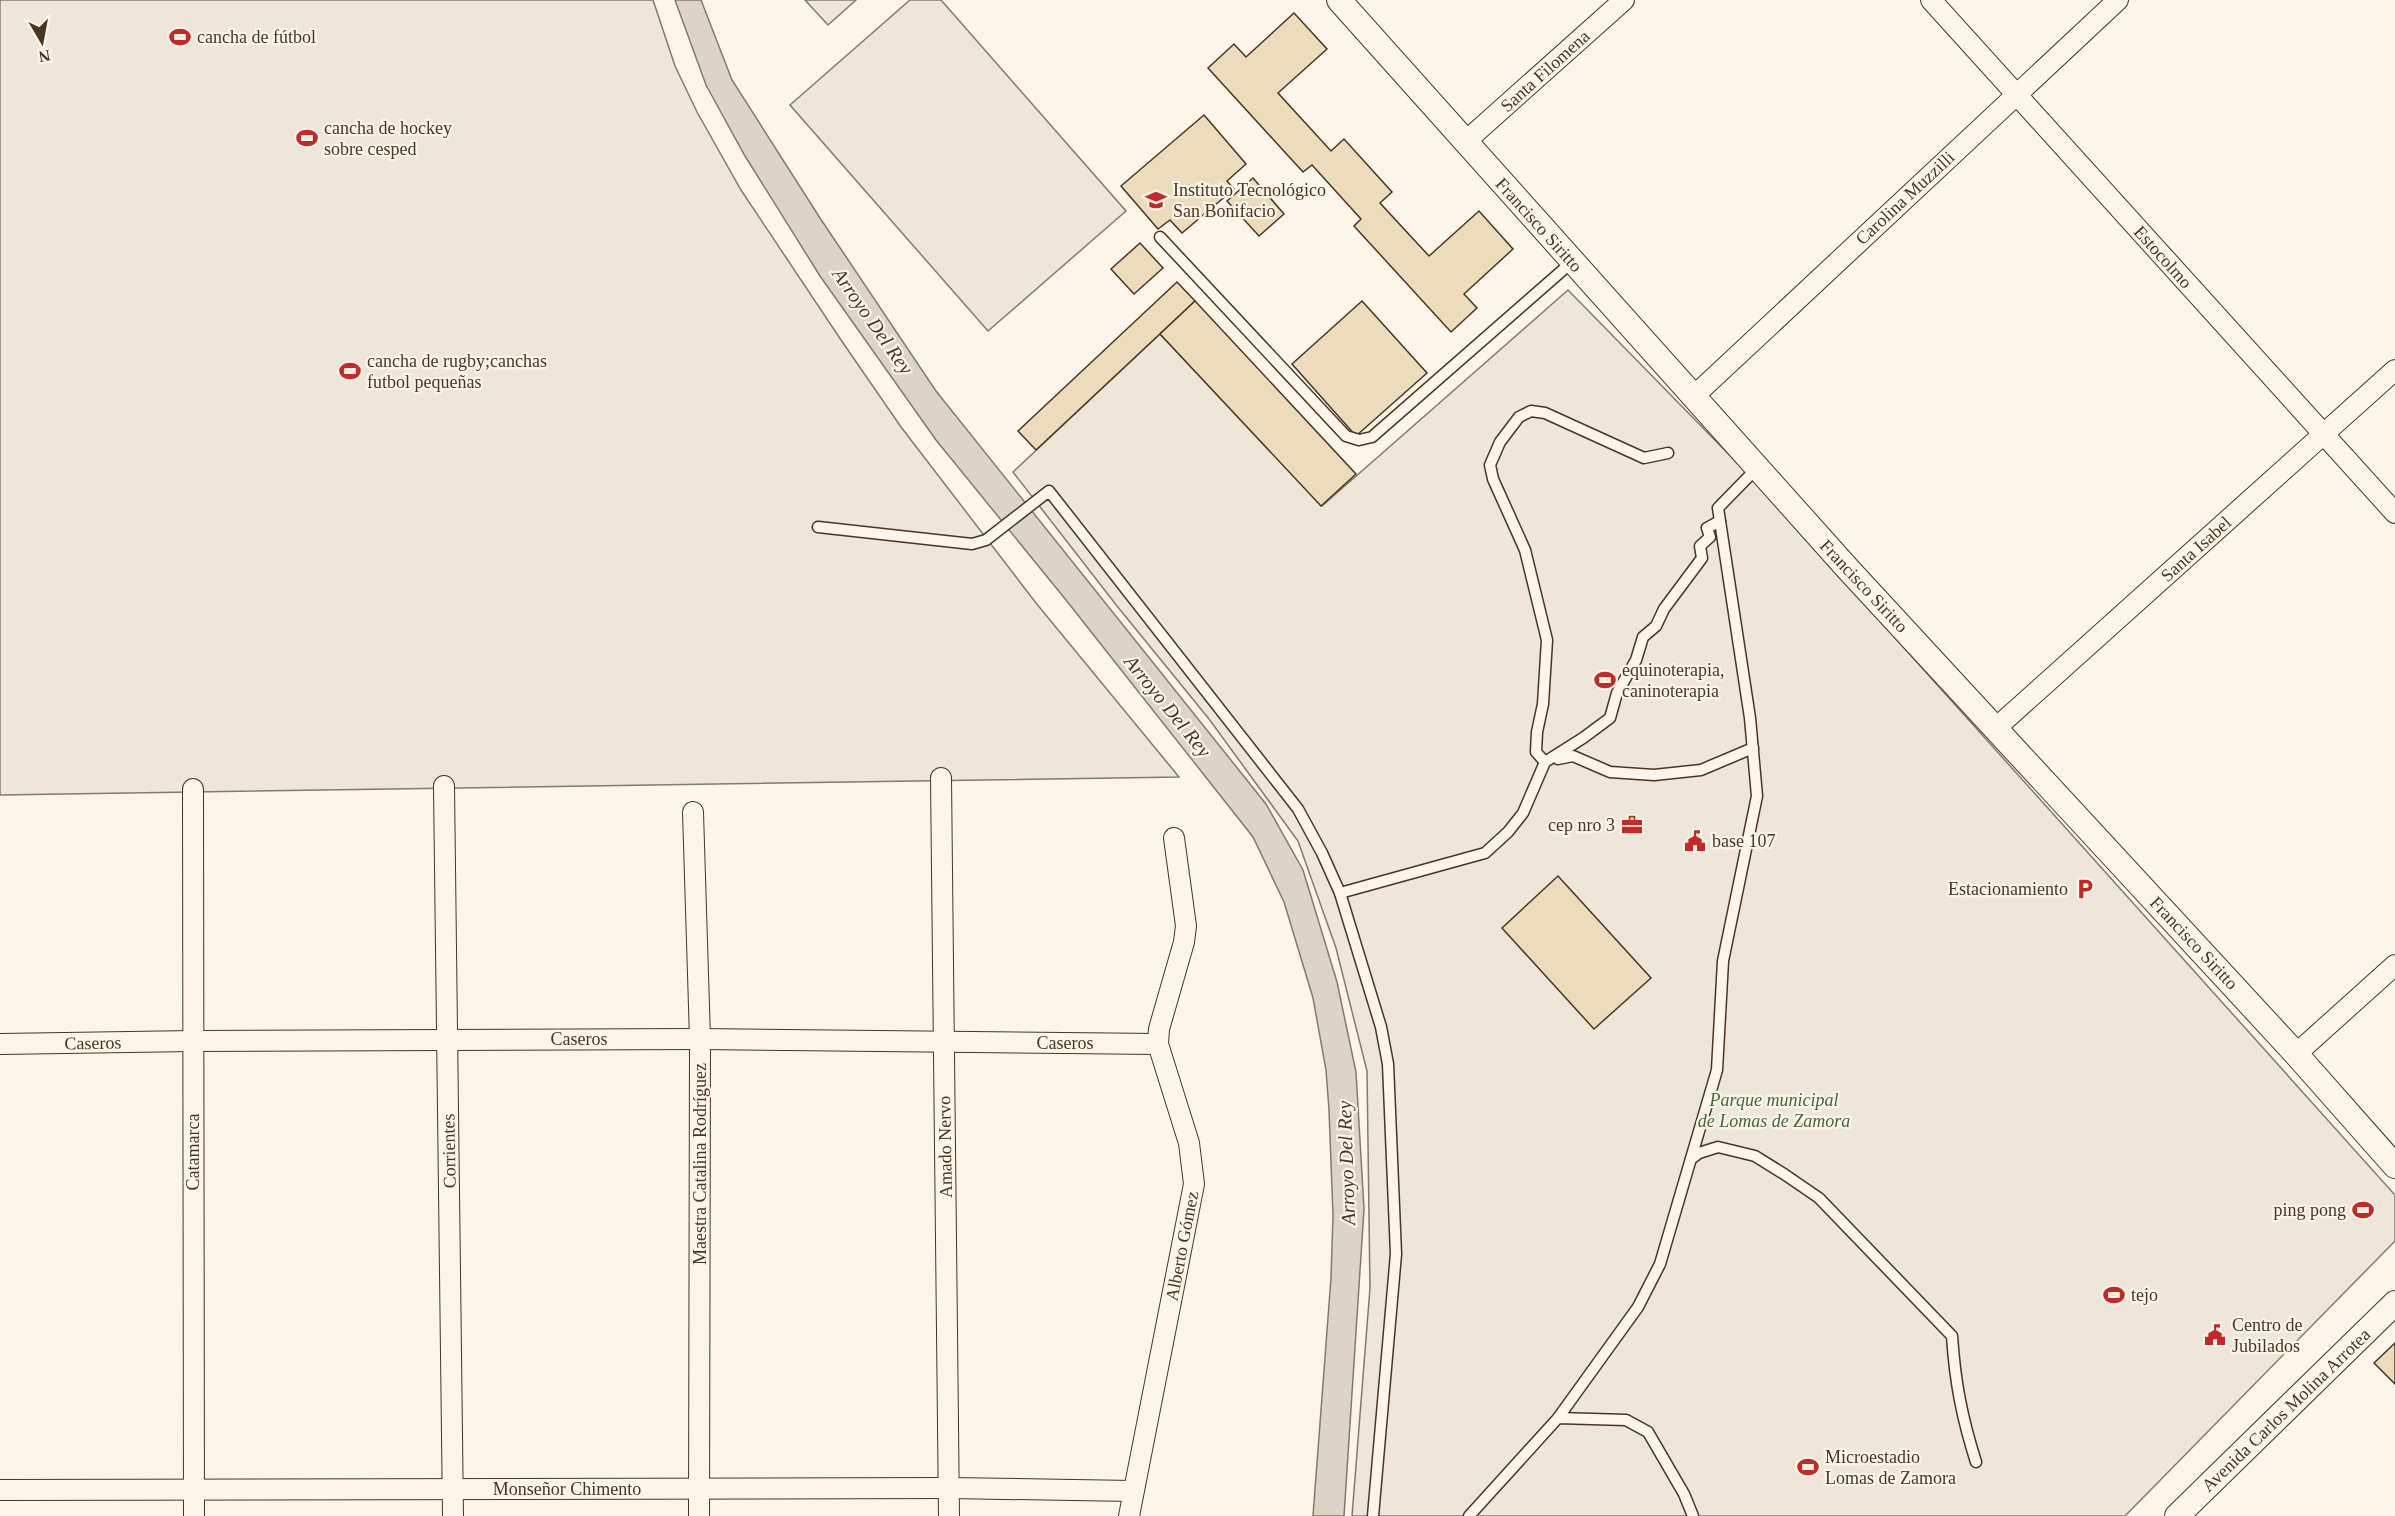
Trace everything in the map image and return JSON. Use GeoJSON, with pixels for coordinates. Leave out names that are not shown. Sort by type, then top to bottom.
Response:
{"type":"FeatureCollection","features":[{"type":"Feature","properties":{"kind":"street","name":"Francisco Siritto"},"geometry":{"type":"LineString","coordinates":[[1340,0],[1757,468],[2296,1054],[2395,1166]]}},
{"type":"Feature","properties":{"kind":"street","name":"Santa Filomena"},"geometry":{"type":"LineString","coordinates":[[1465,142],[1624,0]]}},
{"type":"Feature","properties":{"kind":"street","name":"Estocolmo"},"geometry":{"type":"LineString","coordinates":[[1931,0],[2395,513]]}},
{"type":"Feature","properties":{"kind":"street","name":"Carolina Muzzilli"},"geometry":{"type":"LineString","coordinates":[[1693,397],[2118,0]]}},
{"type":"Feature","properties":{"kind":"street","name":"Santa Isabel"},"geometry":{"type":"LineString","coordinates":[[1996,728],[2395,370]]}},
{"type":"Feature","properties":{"kind":"street","name":"Amado Nervo"},"geometry":{"type":"LineString","coordinates":[[941,778],[949,1516]]}},
{"type":"Feature","properties":{"kind":"street","name":"Corrientes"},"geometry":{"type":"LineString","coordinates":[[444,786],[453,1516]]}},
{"type":"Feature","properties":{"kind":"street","name":"Catamarca"},"geometry":{"type":"LineString","coordinates":[[193,789],[194,1516]]}},
{"type":"Feature","properties":{"kind":"street","name":"Maestra Catalina Rodríguez"},"geometry":{"type":"LineString","coordinates":[[693,812],[700,1039],[699,1516]]}},
{"type":"Feature","properties":{"kind":"street","name":"Alberto Gómez"},"geometry":{"type":"LineString","coordinates":[[1129,1516],[1194,1185],[1189,1143],[1158,1044],[1159,1029],[1184,942],[1186,926],[1174,838]]}},
{"type":"Feature","properties":{"kind":"street"},"geometry":{"type":"LineString","coordinates":[[2296,1054],[2395,965]]}},
{"type":"Feature","properties":{"kind":"street","name":"Caseros"},"geometry":{"type":"LineString","coordinates":[[0,1044],[700,1039],[1158,1044]]}},
{"type":"Feature","properties":{"kind":"street","name":"Avenida Carlos Molina Arrotea"},"geometry":{"type":"LineString","coordinates":[[2177,1516],[2395,1303]]}},
{"type":"Feature","properties":{"kind":"street","name":"Monseñor Chimento"},"geometry":{"type":"LineString","coordinates":[[0,1490],[949,1488],[1133,1491]]}},
{"type":"Feature","properties":{"kind":"lane"},"geometry":{"type":"LineString","coordinates":[[1160,237],[1346,436],[1359,440],[1372,437],[1572,262]]}},
{"type":"Feature","properties":{"kind":"lane"},"geometry":{"type":"LineString","coordinates":[[1545,762],[1536,752],[1547,640],[1525,550],[1493,479],[1490,465],[1500,442],[1519,417],[1531,411],[1545,413],[1644,458],[1668,453]]}},
{"type":"Feature","properties":{"kind":"lane"},"geometry":{"type":"LineString","coordinates":[[1469,1516],[1558,1418],[1638,1307],[1660,1264],[1717,1070],[1723,961],[1757,796],[1750,718],[1718,508],[1757,468]]}},
{"type":"Feature","properties":{"kind":"lane"},"geometry":{"type":"LineString","coordinates":[[818,527],[972,544],[986,540],[1049,491],[1289,795],[1322,853],[1340,893],[1386,1045],[1391,1107],[1396,1254],[1373,1516]]}},
{"type":"Feature","properties":{"kind":"lane"},"geometry":{"type":"LineString","coordinates":[[1340,893],[1485,853],[1508,832],[1523,813],[1545,762],[1610,718],[1617,693],[1636,660],[1643,637],[1656,626],[1664,609],[1702,558],[1700,546],[1710,537],[1707,528],[1720,521]]}},
{"type":"Feature","properties":{"kind":"lane"},"geometry":{"type":"LineString","coordinates":[[1545,762],[1573,756],[1610,772],[1654,775],[1701,770],[1753,748]]}},
{"type":"Feature","properties":{"kind":"lane"},"geometry":{"type":"LineString","coordinates":[[1691,1159],[1699,1153],[1718,1147],[1755,1156],[1819,1198],[1898,1277],[1918,1302],[1952,1336],[1954,1377],[1962,1419],[1976,1462]]}},
{"type":"Feature","properties":{"kind":"lane"},"geometry":{"type":"LineString","coordinates":[[1558,1418],[1626,1420],[1648,1432],[1684,1494],[1693,1516]]}},
{"type":"Feature","properties":{"kind":"green space"},"geometry":{"type":"Polygon","coordinates":[[[0,0],[653,0],[675,66],[697,112],[741,190],[841,340],[901,427],[1036,603],[1179,777],[0,795],[0,0]]]}},
{"type":"Feature","properties":{"kind":"green space"},"geometry":{"type":"Polygon","coordinates":[[[805,0],[856,0],[828,25],[805,0]]]}},
{"type":"Feature","properties":{"kind":"green space"},"geometry":{"type":"Polygon","coordinates":[[[910,0],[941,0],[1126,211],[988,331],[790,105],[910,0]]]}},
{"type":"Feature","properties":{"kind":"green space","name":"Parque municipal de Lomas de Zamora"},"geometry":{"type":"Polygon","coordinates":[[[1568,290],[1749,475],[2395,1195],[2395,1241],[2125,1516],[1352,1516],[1370,1288],[1367,1071],[1336,948],[1298,841],[1209,719],[1117,606],[1013,472],[1160,334],[1322,506],[1568,290]]]}},
{"type":"Feature","properties":{"kind":"water","name":"Arroyo Del Rey"},"geometry":{"type":"Polygon","coordinates":[[[675,0],[701,0],[732,80],[820,218],[936,391],[1266,804],[1303,870],[1337,982],[1356,1072],[1364,1209],[1344,1516],[1313,1516],[1331,1278],[1333,1215],[1329,1110],[1326,1070],[1313,998],[1284,902],[1253,837],[936,440],[820,276],[745,156],[706,85],[675,0]]]}},
{"type":"Feature","properties":{"kind":"building"},"geometry":{"type":"Polygon","coordinates":[[[1294,13],[1327,49],[1278,93],[1331,151],[1344,139],[1392,192],[1380,203],[1429,256],[1479,211],[1513,249],[1464,294],[1477,308],[1451,332],[1354,226],[1361,219],[1312,165],[1303,172],[1208,68],[1234,44],[1246,57],[1294,13]]]}},
{"type":"Feature","properties":{"kind":"building"},"geometry":{"type":"Polygon","coordinates":[[[1204,115],[1246,164],[1227,181],[1234,189],[1182,233],[1170,220],[1158,229],[1121,186],[1204,115]]]}},
{"type":"Feature","properties":{"kind":"building"},"geometry":{"type":"Polygon","coordinates":[[[1253,178],[1284,214],[1259,236],[1227,201],[1253,178]]]}},
{"type":"Feature","properties":{"kind":"building"},"geometry":{"type":"Polygon","coordinates":[[[1140,243],[1163,268],[1134,294],[1111,269],[1140,243]]]}},
{"type":"Feature","properties":{"kind":"building"},"geometry":{"type":"Polygon","coordinates":[[[1177,282],[1195,301],[1036,450],[1018,431],[1177,282]]]}},
{"type":"Feature","properties":{"kind":"building"},"geometry":{"type":"Polygon","coordinates":[[[1195,301],[1356,474],[1321,506],[1160,334],[1195,301]]]}},
{"type":"Feature","properties":{"kind":"building"},"geometry":{"type":"Polygon","coordinates":[[[1362,301],[1427,373],[1356,436],[1292,364],[1362,301]]]}},
{"type":"Feature","properties":{"kind":"building"},"geometry":{"type":"Polygon","coordinates":[[[1558,876],[1651,978],[1594,1029],[1502,928],[1558,876]]]}},
{"type":"Feature","properties":{"kind":"building"},"geometry":{"type":"Polygon","coordinates":[[[2395,1343],[2395,1384],[2374,1363],[2395,1343]]]}},
{"type":"Feature","properties":{"kind":"place","name":"cancha de fútbol"},"geometry":{"type":"Point","coordinates":[180,37]}},
{"type":"Feature","properties":{"kind":"place","name":"cancha de hockey sobre cesped"},"geometry":{"type":"Point","coordinates":[307,138]}},
{"type":"Feature","properties":{"kind":"place","name":"Instituto Tecnológico San Bonifacio"},"geometry":{"type":"Point","coordinates":[1156,200]}},
{"type":"Feature","properties":{"kind":"place","name":"cancha de rugby;canchas futbol pequeñas"},"geometry":{"type":"Point","coordinates":[350,371]}},
{"type":"Feature","properties":{"kind":"place","name":"equinoterapia, caninoterapia"},"geometry":{"type":"Point","coordinates":[1605,680]}},
{"type":"Feature","properties":{"kind":"place","name":"cep nro 3"},"geometry":{"type":"Point","coordinates":[1632,825]}},
{"type":"Feature","properties":{"kind":"place","name":"base 107"},"geometry":{"type":"Point","coordinates":[1695,841]}},
{"type":"Feature","properties":{"kind":"place","name":"Estacionamiento"},"geometry":{"type":"Point","coordinates":[2085,889]}},
{"type":"Feature","properties":{"kind":"place","name":"ping pong"},"geometry":{"type":"Point","coordinates":[2363,1210]}},
{"type":"Feature","properties":{"kind":"place","name":"tejo"},"geometry":{"type":"Point","coordinates":[2114,1295]}},
{"type":"Feature","properties":{"kind":"place","name":"Centro de Jubilados"},"geometry":{"type":"Point","coordinates":[2215,1335]}},
{"type":"Feature","properties":{"kind":"place","name":"Microestadio Lomas de Zamora"},"geometry":{"type":"Point","coordinates":[1808,1467]}}]}
